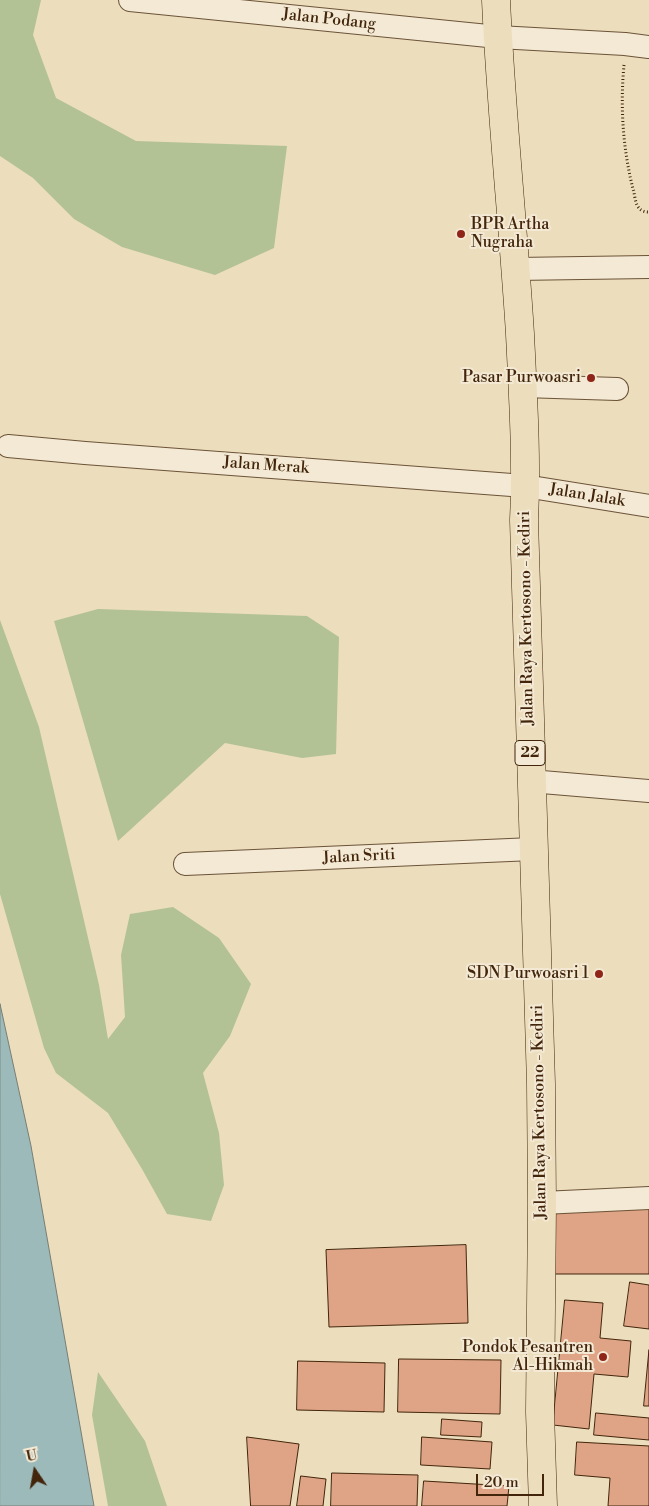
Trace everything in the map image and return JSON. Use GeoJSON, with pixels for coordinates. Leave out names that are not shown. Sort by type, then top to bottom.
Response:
{"type":"FeatureCollection","features":[{"type":"Feature","properties":{"kind":"highway","name":"Jalan Raya Kertosono - Kediri"},"geometry":{"type":"LineString","coordinates":[[496,0],[523,386],[530,781],[540,1074],[542,1203],[540,1412],[543,1506]]}},
{"type":"Feature","properties":{"kind":"street","name":"Jalan Podang"},"geometry":{"type":"LineString","coordinates":[[130,0],[498,36],[649,47]]}},
{"type":"Feature","properties":{"kind":"street"},"geometry":{"type":"LineString","coordinates":[[516,269],[649,267]]}},
{"type":"Feature","properties":{"kind":"street"},"geometry":{"type":"LineString","coordinates":[[523,386],[617,389]]}},
{"type":"Feature","properties":{"kind":"street","name":"Jalan Merak"},"geometry":{"type":"LineString","coordinates":[[8,446],[525,486]]}},
{"type":"Feature","properties":{"kind":"street","name":"Jalan Jalak"},"geometry":{"type":"LineString","coordinates":[[525,486],[649,506]]}},
{"type":"Feature","properties":{"kind":"street"},"geometry":{"type":"LineString","coordinates":[[530,781],[649,791]]}},
{"type":"Feature","properties":{"kind":"street","name":"Jalan Sriti"},"geometry":{"type":"LineString","coordinates":[[185,864],[533,849]]}},
{"type":"Feature","properties":{"kind":"street"},"geometry":{"type":"LineString","coordinates":[[542,1203],[649,1198]]}},
{"type":"Feature","properties":{"kind":"path"},"geometry":{"type":"LineString","coordinates":[[625,44],[622,95],[624,140],[638,207],[645,212],[649,212]]}},
{"type":"Feature","properties":{"kind":"green space"},"geometry":{"type":"Polygon","coordinates":[[[0,0],[41,0],[33,35],[56,98],[136,141],[287,146],[274,248],[215,275],[122,247],[74,219],[33,178],[0,156],[0,0]]]}},
{"type":"Feature","properties":{"kind":"green space"},"geometry":{"type":"Polygon","coordinates":[[[98,609],[307,616],[339,637],[336,754],[302,758],[225,743],[118,841],[54,621],[98,609]]]}},
{"type":"Feature","properties":{"kind":"green space"},"geometry":{"type":"Polygon","coordinates":[[[0,620],[39,727],[99,985],[108,1039],[125,1017],[121,955],[130,914],[173,907],[219,938],[251,984],[230,1036],[203,1073],[219,1133],[224,1185],[211,1221],[167,1214],[108,1113],[56,1073],[44,1048],[0,894],[0,620]]]}},
{"type":"Feature","properties":{"kind":"green space"},"geometry":{"type":"Polygon","coordinates":[[[98,1372],[145,1441],[167,1506],[108,1506],[92,1415],[98,1372]]]}},
{"type":"Feature","properties":{"kind":"water"},"geometry":{"type":"Polygon","coordinates":[[[0,1004],[31,1146],[94,1506],[0,1506],[0,1004]]]}},
{"type":"Feature","properties":{"kind":"building"},"geometry":{"type":"Polygon","coordinates":[[[554,1205],[649,1205],[649,1274],[554,1274],[554,1205]]]}},
{"type":"Feature","properties":{"kind":"building"},"geometry":{"type":"Polygon","coordinates":[[[466,1245],[468,1323],[329,1327],[326,1250],[466,1245]]]}},
{"type":"Feature","properties":{"kind":"building"},"geometry":{"type":"Polygon","coordinates":[[[630,1282],[649,1285],[649,1329],[624,1326],[630,1282]]]}},
{"type":"Feature","properties":{"kind":"building"},"geometry":{"type":"Polygon","coordinates":[[[565,1300],[603,1303],[600,1338],[631,1341],[628,1377],[594,1374],[589,1429],[553,1425],[565,1300]]]}},
{"type":"Feature","properties":{"kind":"building"},"geometry":{"type":"Polygon","coordinates":[[[649,1350],[649,1406],[644,1406],[649,1350]]]}},
{"type":"Feature","properties":{"kind":"building"},"geometry":{"type":"Polygon","coordinates":[[[399,1359],[501,1360],[500,1414],[398,1412],[399,1359]]]}},
{"type":"Feature","properties":{"kind":"building"},"geometry":{"type":"Polygon","coordinates":[[[298,1361],[385,1363],[384,1412],[297,1410],[298,1361]]]}},
{"type":"Feature","properties":{"kind":"building"},"geometry":{"type":"Polygon","coordinates":[[[596,1413],[649,1418],[649,1440],[594,1435],[596,1413]]]}},
{"type":"Feature","properties":{"kind":"building"},"geometry":{"type":"Polygon","coordinates":[[[442,1419],[482,1422],[481,1437],[441,1435],[442,1419]]]}},
{"type":"Feature","properties":{"kind":"building"},"geometry":{"type":"Polygon","coordinates":[[[247,1437],[299,1444],[290,1506],[251,1506],[247,1437]]]}},
{"type":"Feature","properties":{"kind":"building"},"geometry":{"type":"Polygon","coordinates":[[[422,1437],[492,1442],[490,1469],[421,1465],[422,1437]]]}},
{"type":"Feature","properties":{"kind":"building"},"geometry":{"type":"Polygon","coordinates":[[[577,1442],[649,1446],[649,1506],[608,1506],[610,1478],[575,1475],[577,1442]]]}},
{"type":"Feature","properties":{"kind":"building"},"geometry":{"type":"Polygon","coordinates":[[[332,1473],[418,1475],[417,1506],[331,1506],[332,1473]]]}},
{"type":"Feature","properties":{"kind":"building"},"geometry":{"type":"Polygon","coordinates":[[[301,1476],[326,1479],[323,1506],[297,1506],[301,1476]]]}},
{"type":"Feature","properties":{"kind":"building"},"geometry":{"type":"Polygon","coordinates":[[[424,1481],[509,1486],[507,1506],[422,1506],[424,1481]]]}},
{"type":"Feature","properties":{"kind":"place","name":"BPR Artha Nugraha"},"geometry":{"type":"Point","coordinates":[461,234]}},
{"type":"Feature","properties":{"kind":"place","name":"Pasar Purwoasri"},"geometry":{"type":"Point","coordinates":[591,378]}},
{"type":"Feature","properties":{"kind":"place","name":"SDN Purwoasri 1"},"geometry":{"type":"Point","coordinates":[599,974]}},
{"type":"Feature","properties":{"kind":"place","name":"Pondok Pesantren Al-Hikmah"},"geometry":{"type":"Point","coordinates":[603,1357]}}]}
